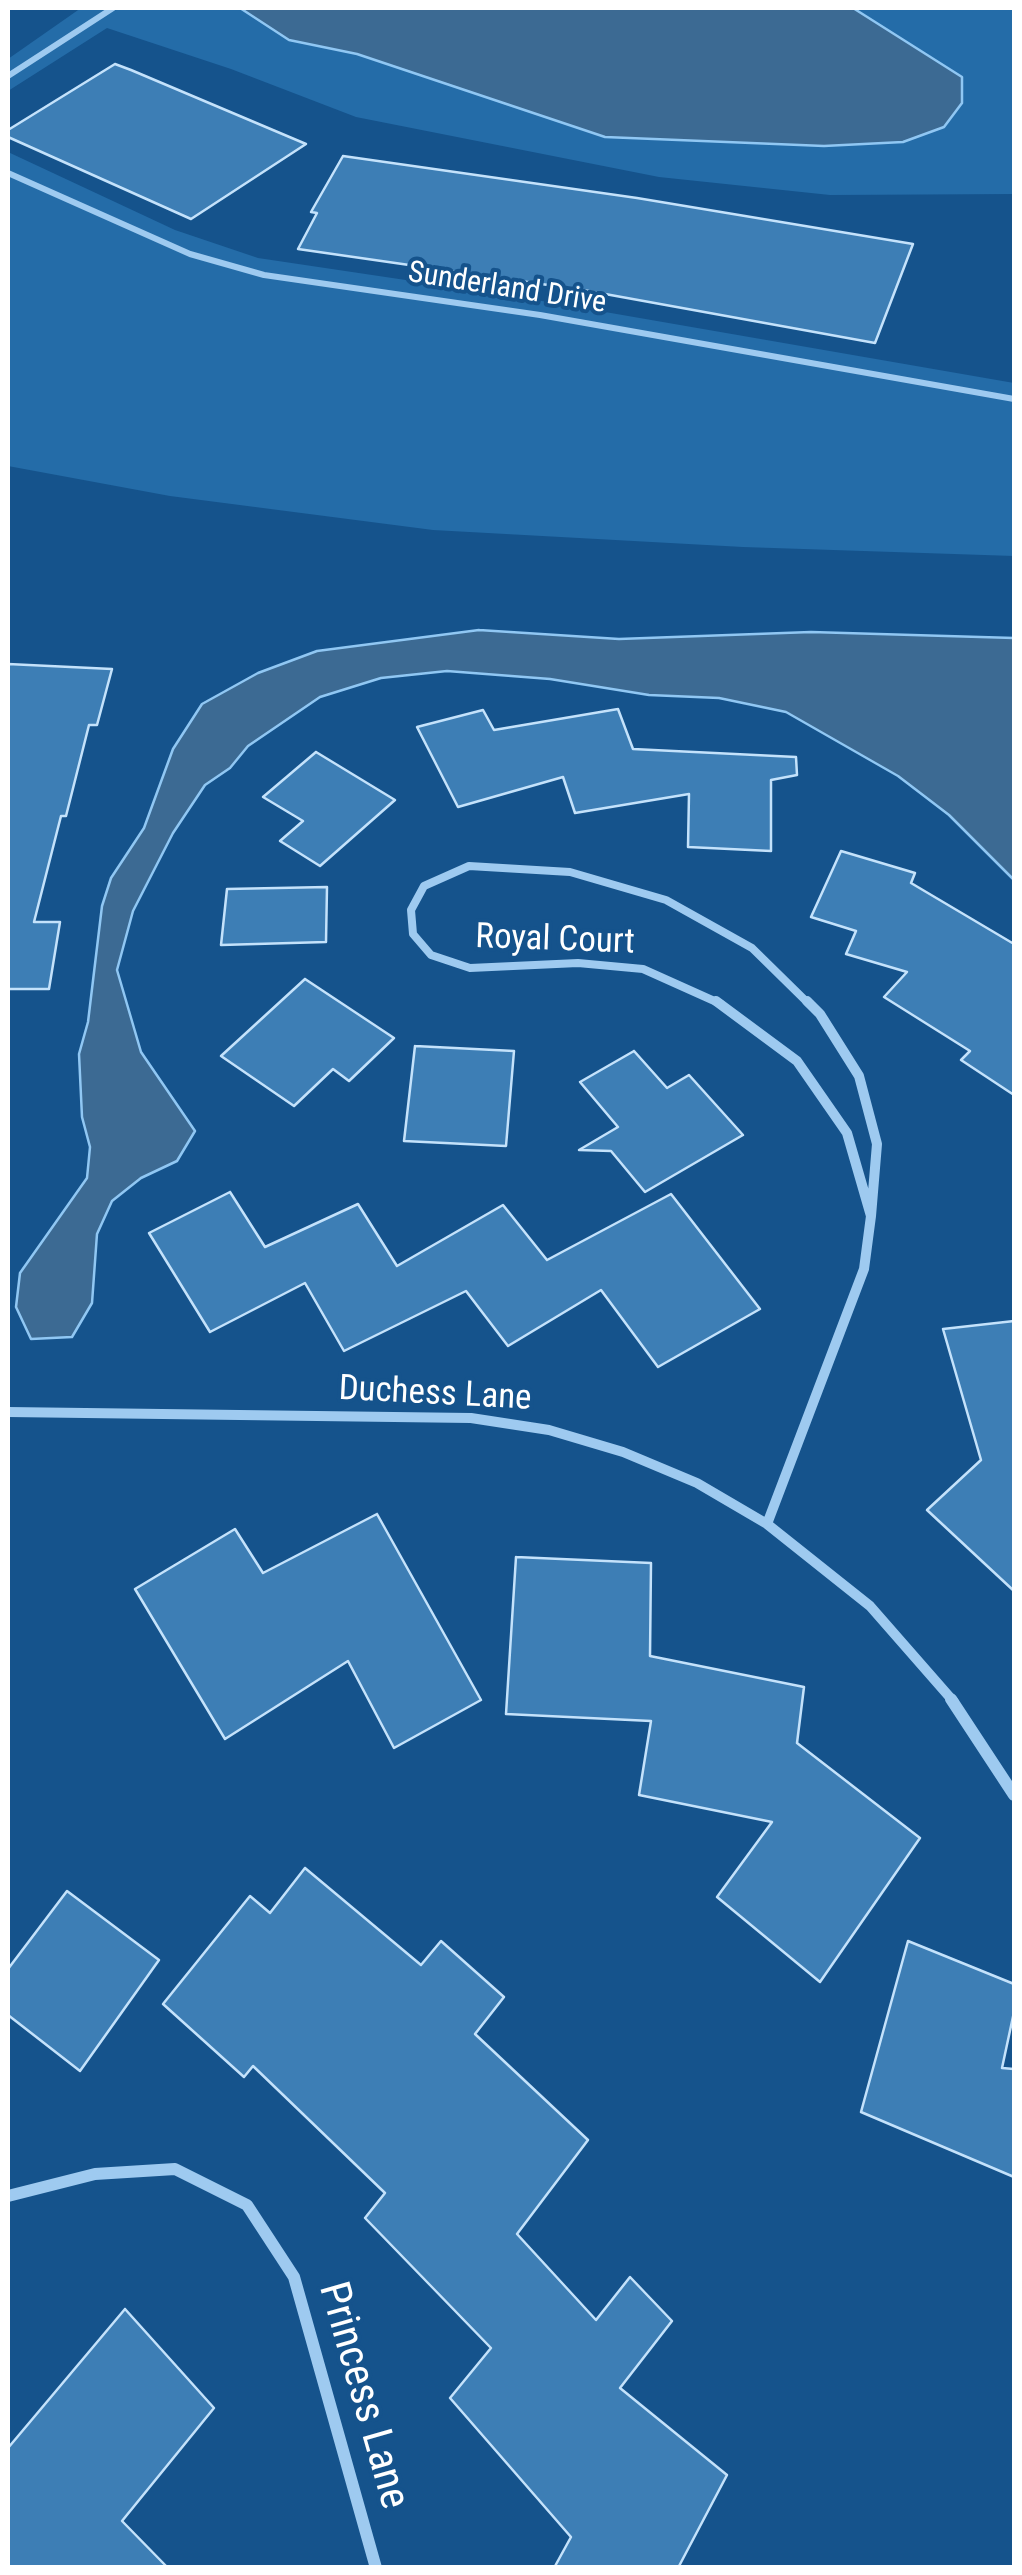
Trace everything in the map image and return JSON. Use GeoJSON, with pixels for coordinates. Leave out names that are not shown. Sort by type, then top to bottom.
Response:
{"type":"FeatureCollection","features":[{"type":"Feature","properties":{"kind":"street"},"geometry":{"type":"LineString","coordinates":[[8,76],[113,8]]}},
{"type":"Feature","properties":{"kind":"street","name":"Sunderland Drive"},"geometry":{"type":"LineString","coordinates":[[8,173],[175,248],[245,271],[540,315],[1014,398]]}},
{"type":"Feature","properties":{"kind":"street","name":"Royal Court"},"geometry":{"type":"LineString","coordinates":[[767,1524],[864,1269],[871,1216],[877,1144],[859,1076],[820,1014],[752,948],[666,900],[570,872],[469,866],[445,872],[424,886],[411,910],[413,934],[431,955],[470,968],[578,963],[643,969],[727,1006],[798,1061],[847,1132],[871,1216]]}},
{"type":"Feature","properties":{"kind":"street","name":"Duchess Lane"},"geometry":{"type":"LineString","coordinates":[[8,1412],[472,1418],[549,1430],[624,1452],[697,1483],[767,1524],[832,1573],[917,1654],[960,1709],[1014,1795]]}},
{"type":"Feature","properties":{"kind":"street","name":"Princess Lane"},"geometry":{"type":"LineString","coordinates":[[8,2196],[95,2174],[175,2169],[246,2205],[294,2276],[376,2568]]}},
{"type":"Feature","properties":{"kind":"shaded area"},"geometry":{"type":"Polygon","coordinates":[[[81,8],[1014,8],[1014,194],[830,195],[659,177],[356,117],[231,69],[107,28],[8,91],[8,59],[81,8]]]}},
{"type":"Feature","properties":{"kind":"shaded area"},"geometry":{"type":"Polygon","coordinates":[[[240,8],[853,8],[962,77],[962,103],[944,127],[903,142],[824,146],[605,137],[357,54],[289,40],[240,8]]]}},
{"type":"Feature","properties":{"kind":"shaded area"},"geometry":{"type":"Polygon","coordinates":[[[8,152],[175,230],[258,258],[513,296],[1014,383],[1014,556],[743,547],[433,530],[170,496],[8,466],[8,152]]]}},
{"type":"Feature","properties":{"kind":"shaded area"},"geometry":{"type":"Polygon","coordinates":[[[479,630],[619,639],[811,632],[1014,638],[1014,880],[949,815],[898,776],[786,712],[719,698],[649,695],[550,679],[447,671],[381,678],[320,697],[248,746],[230,768],[205,785],[173,833],[133,911],[117,970],[141,1052],[195,1131],[177,1161],[141,1178],[112,1201],[97,1234],[92,1303],[72,1337],[31,1339],[16,1307],[20,1273],[87,1178],[90,1147],[82,1117],[79,1054],[88,1022],[102,906],[111,878],[144,828],[173,749],[202,704],[258,673],[317,651],[479,630]]]}},
{"type":"Feature","properties":{"kind":"building"},"geometry":{"type":"Polygon","coordinates":[[[115,64],[306,144],[191,219],[8,137],[8,130],[115,64]]]}},
{"type":"Feature","properties":{"kind":"building"},"geometry":{"type":"Polygon","coordinates":[[[343,156],[637,198],[913,244],[875,343],[583,290],[298,249],[317,213],[311,212],[343,156]]]}},
{"type":"Feature","properties":{"kind":"building"},"geometry":{"type":"Polygon","coordinates":[[[8,664],[112,669],[97,725],[89,725],[34,922],[60,922],[49,989],[8,989],[8,664]]]}},
{"type":"Feature","properties":{"kind":"building"},"geometry":{"type":"Polygon","coordinates":[[[618,709],[633,749],[796,757],[797,775],[771,780],[771,851],[688,847],[689,794],[575,813],[563,777],[458,807],[417,727],[483,710],[494,730],[618,709]]]}},
{"type":"Feature","properties":{"kind":"building"},"geometry":{"type":"Polygon","coordinates":[[[316,752],[395,800],[320,866],[280,841],[303,821],[263,797],[316,752]]]}},
{"type":"Feature","properties":{"kind":"building"},"geometry":{"type":"Polygon","coordinates":[[[841,851],[915,873],[911,883],[1014,944],[1014,1095],[961,1060],[970,1051],[884,997],[907,972],[846,954],[856,931],[811,917],[841,851]]]}},
{"type":"Feature","properties":{"kind":"building"},"geometry":{"type":"Polygon","coordinates":[[[327,887],[326,942],[221,945],[227,889],[327,887]]]}},
{"type":"Feature","properties":{"kind":"building"},"geometry":{"type":"Polygon","coordinates":[[[305,979],[394,1038],[349,1081],[333,1069],[294,1106],[221,1056],[305,979]]]}},
{"type":"Feature","properties":{"kind":"building"},"geometry":{"type":"Polygon","coordinates":[[[415,1046],[514,1051],[506,1146],[404,1141],[415,1046]]]}},
{"type":"Feature","properties":{"kind":"building"},"geometry":{"type":"Polygon","coordinates":[[[634,1051],[667,1088],[689,1075],[743,1135],[645,1192],[611,1151],[579,1150],[618,1127],[580,1082],[634,1051]]]}},
{"type":"Feature","properties":{"kind":"building"},"geometry":{"type":"Polygon","coordinates":[[[230,1192],[265,1247],[358,1204],[397,1266],[503,1205],[547,1260],[671,1194],[760,1309],[658,1367],[601,1290],[508,1346],[466,1291],[344,1351],[305,1283],[210,1332],[149,1233],[230,1192]]]}},
{"type":"Feature","properties":{"kind":"building"},"geometry":{"type":"Polygon","coordinates":[[[1014,1321],[1014,1591],[927,1510],[981,1460],[943,1329],[1014,1321]]]}},
{"type":"Feature","properties":{"kind":"building"},"geometry":{"type":"Polygon","coordinates":[[[377,1514],[481,1700],[394,1748],[348,1661],[225,1739],[135,1589],[235,1529],[263,1573],[377,1514]]]}},
{"type":"Feature","properties":{"kind":"building"},"geometry":{"type":"Polygon","coordinates":[[[516,1557],[651,1563],[650,1656],[804,1687],[797,1743],[920,1838],[820,1982],[717,1897],[772,1822],[639,1795],[651,1721],[506,1714],[516,1557]]]}},
{"type":"Feature","properties":{"kind":"building"},"geometry":{"type":"Polygon","coordinates":[[[305,1868],[421,1965],[441,1941],[504,1997],[475,2034],[588,2140],[517,2234],[596,2320],[630,2277],[672,2321],[620,2388],[727,2475],[678,2568],[554,2568],[571,2537],[450,2398],[491,2348],[365,2218],[385,2193],[253,2066],[244,2077],[163,2004],[250,1896],[270,1913],[305,1868]]]}},
{"type":"Feature","properties":{"kind":"building"},"geometry":{"type":"Polygon","coordinates":[[[67,1891],[159,1960],[80,2071],[8,2015],[8,1969],[67,1891]]]}},
{"type":"Feature","properties":{"kind":"building"},"geometry":{"type":"Polygon","coordinates":[[[908,1941],[1014,1984],[1014,2012],[1002,2068],[1014,2069],[1014,2177],[861,2112],[908,1941]]]}},
{"type":"Feature","properties":{"kind":"building"},"geometry":{"type":"Polygon","coordinates":[[[125,2309],[214,2408],[122,2521],[168,2568],[8,2568],[8,2448],[125,2309]]]}}]}
